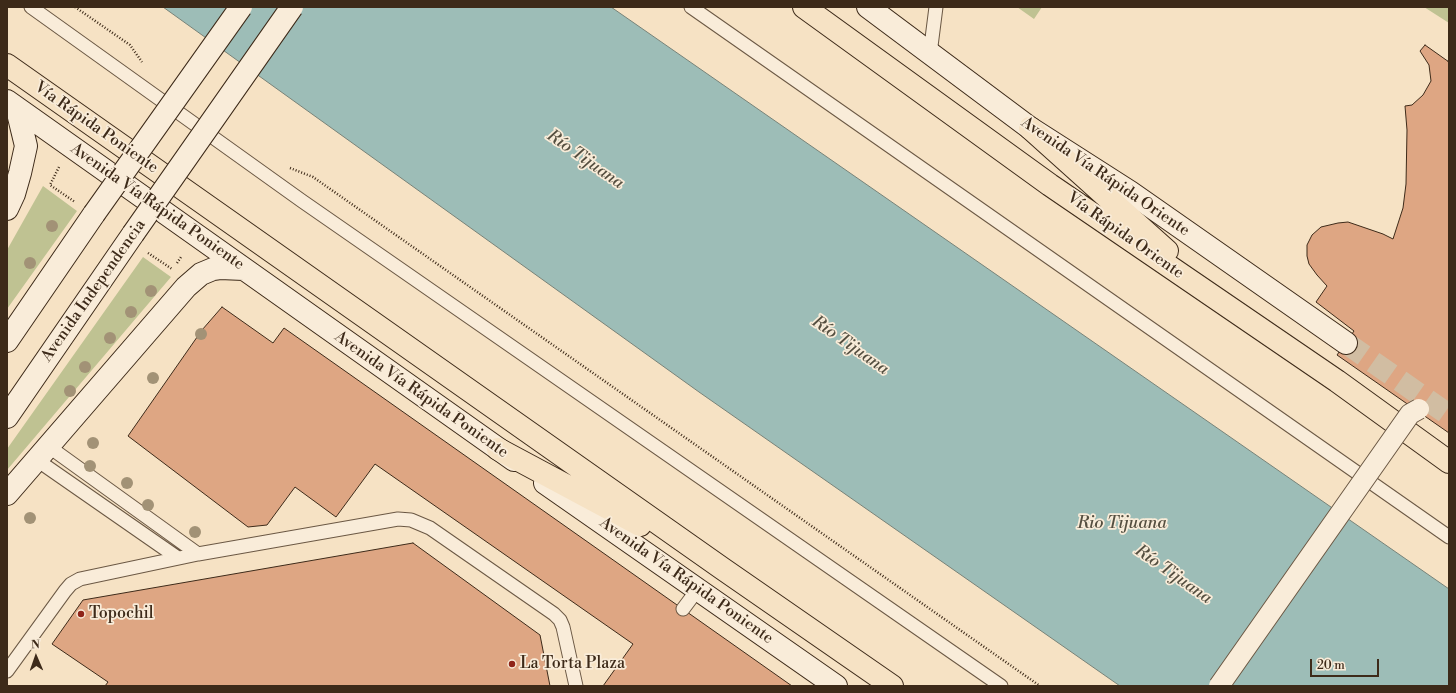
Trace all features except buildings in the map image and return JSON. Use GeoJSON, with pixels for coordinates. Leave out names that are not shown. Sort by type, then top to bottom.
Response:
{"type":"FeatureCollection","features":[{"type":"Feature","properties":{"kind":"highway","name":"Vía Rápida Oriente"},"geometry":{"type":"LineString","coordinates":[[804,7],[1050,185],[1337,381],[1449,462]]}},
{"type":"Feature","properties":{"kind":"highway","name":"Vía Rápida Poniente"},"geometry":{"type":"LineString","coordinates":[[7,65],[186,191]]}},
{"type":"Feature","properties":{"kind":"highway"},"geometry":{"type":"LineString","coordinates":[[1030,128],[1232,310]]}},
{"type":"Feature","properties":{"kind":"highway","name":"Avenida Vía Rápida Poniente"},"geometry":{"type":"LineString","coordinates":[[186,191],[723,569],[892,686]]}},
{"type":"Feature","properties":{"kind":"highway"},"geometry":{"type":"LineString","coordinates":[[498,449],[723,569]]}},
{"type":"Feature","properties":{"kind":"main road"},"geometry":{"type":"LineString","coordinates":[[7,340],[94,214],[241,7]]}},
{"type":"Feature","properties":{"kind":"main road","name":"Avenida Independencia"},"geometry":{"type":"LineString","coordinates":[[7,417],[292,7]]}},
{"type":"Feature","properties":{"kind":"main road","name":"Avenida Vía Rápida Oriente"},"geometry":{"type":"LineString","coordinates":[[868,7],[1030,128],[1130,192],[1346,343]]}},
{"type":"Feature","properties":{"kind":"main road"},"geometry":{"type":"LineString","coordinates":[[7,209],[14,194],[26,146],[12,105]]}},
{"type":"Feature","properties":{"kind":"main road","name":"Avenida Vía Rápida Poniente"},"geometry":{"type":"LineString","coordinates":[[12,105],[836,686]]}},
{"type":"Feature","properties":{"kind":"main road"},"geometry":{"type":"LineString","coordinates":[[7,494],[186,287],[201,274],[213,269],[244,269]]}},
{"type":"Feature","properties":{"kind":"street"},"geometry":{"type":"LineString","coordinates":[[1219,686],[1410,414],[1419,409]]}},
{"type":"Feature","properties":{"kind":"lane"},"geometry":{"type":"LineString","coordinates":[[31,7],[302,201],[1001,686]]}},
{"type":"Feature","properties":{"kind":"lane"},"geometry":{"type":"LineString","coordinates":[[691,7],[1449,537]]}},
{"type":"Feature","properties":{"kind":"lane"},"geometry":{"type":"LineString","coordinates":[[930,54],[936,7]]}},
{"type":"Feature","properties":{"kind":"lane"},"geometry":{"type":"LineString","coordinates":[[43,453],[198,554]]}},
{"type":"Feature","properties":{"kind":"lane"},"geometry":{"type":"LineString","coordinates":[[43,453],[178,558]]}},
{"type":"Feature","properties":{"kind":"lane"},"geometry":{"type":"LineString","coordinates":[[7,671],[71,584],[80,579],[198,554],[398,519],[411,520],[430,528],[554,614],[564,627],[576,686]]}},
{"type":"Feature","properties":{"kind":"lane"},"geometry":{"type":"LineString","coordinates":[[683,609],[698,589]]}},
{"type":"Feature","properties":{"kind":"path"},"geometry":{"type":"LineString","coordinates":[[75,7],[130,45],[146,67]]}},
{"type":"Feature","properties":{"kind":"path"},"geometry":{"type":"LineString","coordinates":[[285,165],[291,169],[313,177],[1040,686]]}},
{"type":"Feature","properties":{"kind":"path"},"geometry":{"type":"LineString","coordinates":[[59,167],[50,185],[75,202]]}},
{"type":"Feature","properties":{"kind":"path"},"geometry":{"type":"LineString","coordinates":[[147,253],[173,270],[181,257]]}},
{"type":"Feature","properties":{"kind":"green space"},"geometry":{"type":"Polygon","coordinates":[[[1017,7],[1042,7],[1034,19],[1017,7]]]}},
{"type":"Feature","properties":{"kind":"green space"},"geometry":{"type":"Polygon","coordinates":[[[1424,7],[1449,7],[1449,23],[1424,7]]]}},
{"type":"Feature","properties":{"kind":"green space"},"geometry":{"type":"Polygon","coordinates":[[[43,186],[77,211],[7,309],[7,250],[43,186]]]}},
{"type":"Feature","properties":{"kind":"green space"},"geometry":{"type":"Polygon","coordinates":[[[143,257],[171,277],[7,470],[7,449],[143,257]]]}},
{"type":"Feature","properties":{"kind":"water","name":"Rio Tijuana"},"geometry":{"type":"Polygon","coordinates":[[[163,7],[611,7],[1449,589],[1449,686],[1120,686],[699,392],[163,7]]]}},
{"type":"Feature","properties":{"kind":"tunnel"},"geometry":{"type":"LineString","coordinates":[[1346,343],[1449,415]]}},
{"type":"Feature","properties":{"kind":"place","name":"Topochil"},"geometry":{"type":"Point","coordinates":[81,614]}},
{"type":"Feature","properties":{"kind":"place","name":"La Torta Plaza"},"geometry":{"type":"Point","coordinates":[512,664]}},
{"type":"Feature","properties":{"kind":"water label","name":"Río Tijuana"},"geometry":{"type":"Point","coordinates":[585,160]}},
{"type":"Feature","properties":{"kind":"water label","name":"Río Tijuana"},"geometry":{"type":"Point","coordinates":[850,346]}},
{"type":"Feature","properties":{"kind":"water label","name":"Río Tijuana"},"geometry":{"type":"Point","coordinates":[1173,575]}}]}
